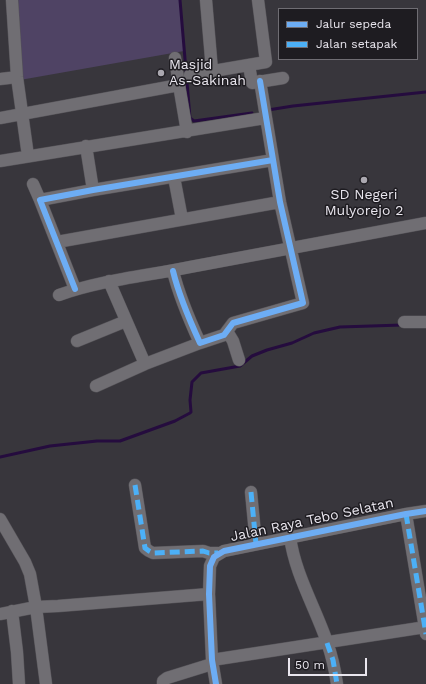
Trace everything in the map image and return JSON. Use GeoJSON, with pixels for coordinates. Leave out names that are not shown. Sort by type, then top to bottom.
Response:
{"type":"FeatureCollection","features":[{"type":"Feature","properties":{"kind":"street"},"geometry":{"type":"LineString","coordinates":[[12,0],[17,77],[28,156]]}},
{"type":"Feature","properties":{"kind":"street"},"geometry":{"type":"LineString","coordinates":[[206,0],[212,70]]}},
{"type":"Feature","properties":{"kind":"street"},"geometry":{"type":"LineString","coordinates":[[96,386],[145,364],[224,335],[233,323],[303,303],[280,202],[273,160],[262,118],[260,82],[266,62],[258,0]]}},
{"type":"Feature","properties":{"kind":"street"},"geometry":{"type":"LineString","coordinates":[[175,58],[187,132]]}},
{"type":"Feature","properties":{"kind":"street"},"geometry":{"type":"LineString","coordinates":[[190,75],[212,70],[266,62]]}},
{"type":"Feature","properties":{"kind":"street"},"geometry":{"type":"LineString","coordinates":[[249,65],[260,82]]}},
{"type":"Feature","properties":{"kind":"street"},"geometry":{"type":"LineString","coordinates":[[0,79],[17,77]]}},
{"type":"Feature","properties":{"kind":"street"},"geometry":{"type":"LineString","coordinates":[[260,82],[283,78]]}},
{"type":"Feature","properties":{"kind":"street"},"geometry":{"type":"LineString","coordinates":[[0,118],[179,85]]}},
{"type":"Feature","properties":{"kind":"street"},"geometry":{"type":"LineString","coordinates":[[0,161],[86,146],[187,132],[262,118]]}},
{"type":"Feature","properties":{"kind":"street"},"geometry":{"type":"LineString","coordinates":[[86,146],[93,190]]}},
{"type":"Feature","properties":{"kind":"street"},"geometry":{"type":"LineString","coordinates":[[40,200],[273,160]]}},
{"type":"Feature","properties":{"kind":"street"},"geometry":{"type":"LineString","coordinates":[[174,177],[182,219]]}},
{"type":"Feature","properties":{"kind":"street"},"geometry":{"type":"LineString","coordinates":[[33,184],[75,289]]}},
{"type":"Feature","properties":{"kind":"street"},"geometry":{"type":"LineString","coordinates":[[57,242],[280,202]]}},
{"type":"Feature","properties":{"kind":"street"},"geometry":{"type":"LineString","coordinates":[[59,295],[75,289],[109,281],[426,223]]}},
{"type":"Feature","properties":{"kind":"street"},"geometry":{"type":"LineString","coordinates":[[173,270],[184,309],[200,343]]}},
{"type":"Feature","properties":{"kind":"street"},"geometry":{"type":"LineString","coordinates":[[109,281],[145,364]]}},
{"type":"Feature","properties":{"kind":"street"},"geometry":{"type":"LineString","coordinates":[[77,342],[126,321]]}},
{"type":"Feature","properties":{"kind":"street"},"geometry":{"type":"LineString","coordinates":[[404,322],[426,322]]}},
{"type":"Feature","properties":{"kind":"street"},"geometry":{"type":"LineString","coordinates":[[227,331],[233,341],[240,360]]}},
{"type":"Feature","properties":{"kind":"street"},"geometry":{"type":"LineString","coordinates":[[135,485],[147,550],[153,553],[203,550],[209,553],[218,554]]}},
{"type":"Feature","properties":{"kind":"street"},"geometry":{"type":"LineString","coordinates":[[251,492],[256,544]]}},
{"type":"Feature","properties":{"kind":"street","name":"Jalan Raya Tebo Selatan"},"geometry":{"type":"LineString","coordinates":[[216,684],[212,662],[208,594],[210,566],[214,557],[224,551],[256,544],[426,511]]}},
{"type":"Feature","properties":{"kind":"street"},"geometry":{"type":"LineString","coordinates":[[163,684],[167,678],[212,662],[328,642],[426,629],[406,514]]}},
{"type":"Feature","properties":{"kind":"street"},"geometry":{"type":"LineString","coordinates":[[0,519],[25,562],[30,574],[46,684]]}},
{"type":"Feature","properties":{"kind":"street"},"geometry":{"type":"LineString","coordinates":[[290,537],[294,560],[328,642],[337,684]]}},
{"type":"Feature","properties":{"kind":"street"},"geometry":{"type":"LineString","coordinates":[[19,684],[17,652],[6,613],[36,607],[208,594]]}},
{"type":"Feature","properties":{"kind":"shaded area"},"geometry":{"type":"Polygon","coordinates":[[[16,0],[180,0],[184,51],[20,80],[16,0]]]}},
{"type":"Feature","properties":{"kind":"waterway"},"geometry":{"type":"LineString","coordinates":[[180,0],[190,118],[194,121],[252,113]]}},
{"type":"Feature","properties":{"kind":"waterway"},"geometry":{"type":"LineString","coordinates":[[268,110],[426,92]]}},
{"type":"Feature","properties":{"kind":"waterway"},"geometry":{"type":"LineString","coordinates":[[0,457],[50,446],[97,441],[120,441],[175,421],[190,413],[192,382],[201,373],[240,366],[252,356],[292,343],[314,333],[340,327],[402,325]]}},
{"type":"Feature","properties":{"kind":"marked path"},"geometry":{"type":"LineString","coordinates":[[135,485],[145,548],[153,553],[203,551],[218,553]]}},
{"type":"Feature","properties":{"kind":"marked path"},"geometry":{"type":"LineString","coordinates":[[251,492],[256,544]]}},
{"type":"Feature","properties":{"kind":"marked path"},"geometry":{"type":"LineString","coordinates":[[406,514],[426,634]]}},
{"type":"Feature","properties":{"kind":"marked path"},"geometry":{"type":"LineString","coordinates":[[327,643],[333,660],[337,684]]}},
{"type":"Feature","properties":{"kind":"cycle path"},"geometry":{"type":"LineString","coordinates":[[173,271],[178,289],[200,343],[224,335],[233,323],[303,303],[280,202],[260,81]]}},
{"type":"Feature","properties":{"kind":"cycle path"},"geometry":{"type":"LineString","coordinates":[[75,289],[40,200],[273,160]]}},
{"type":"Feature","properties":{"kind":"cycle path"},"geometry":{"type":"LineString","coordinates":[[216,684],[212,660],[209,594],[210,566],[214,557],[224,551],[426,511]]}},
{"type":"Feature","properties":{"kind":"place","name":"Masjid As-Sakinah"},"geometry":{"type":"Point","coordinates":[161,73]}},
{"type":"Feature","properties":{"kind":"place","name":"SD Negeri Mulyorejo 2"},"geometry":{"type":"Point","coordinates":[364,180]}}]}
